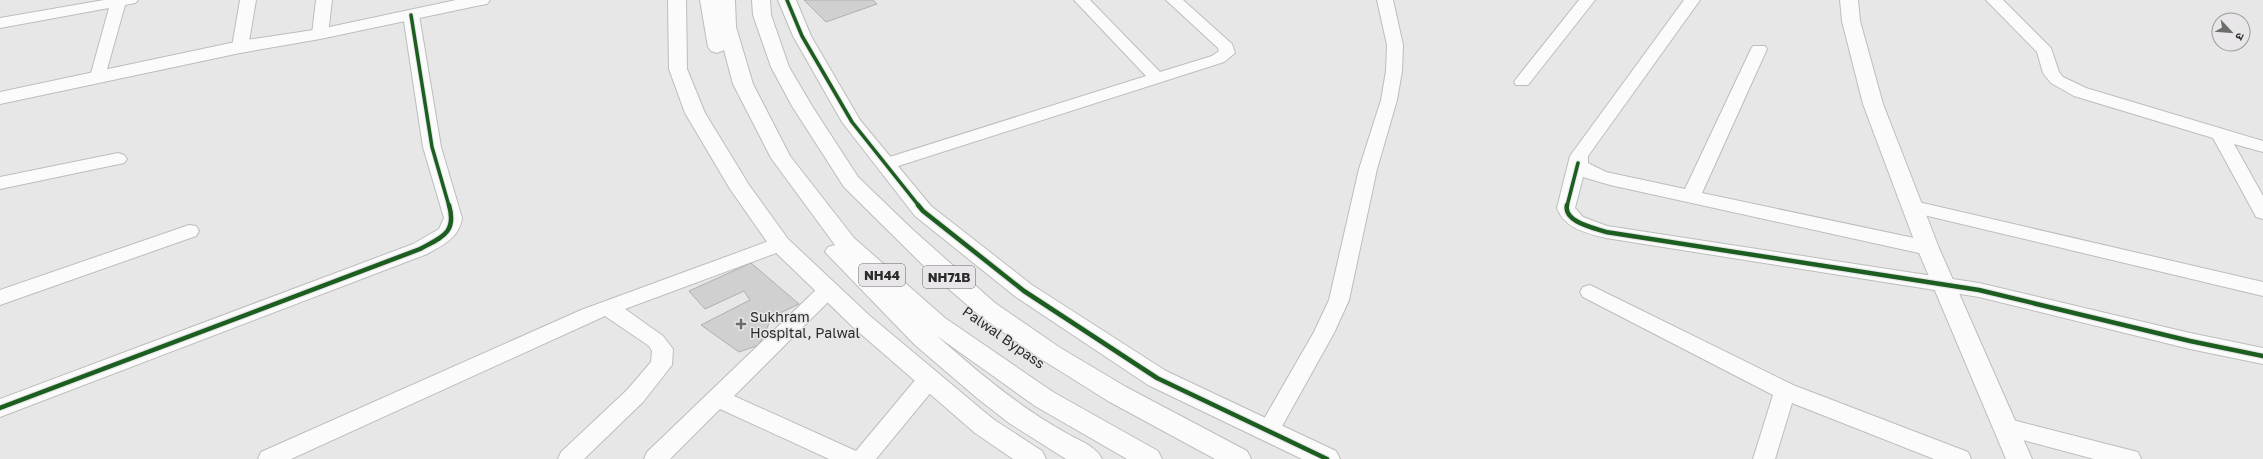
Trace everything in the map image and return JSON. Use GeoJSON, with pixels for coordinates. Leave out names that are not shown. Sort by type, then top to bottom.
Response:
{"type":"FeatureCollection","features":[{"type":"Feature","properties":{"kind":"main road"},"geometry":{"type":"LineString","coordinates":[[0,98],[240,47],[320,34],[481,0]]}},
{"type":"Feature","properties":{"kind":"main road"},"geometry":{"type":"LineString","coordinates":[[677,0],[678,69],[694,113],[741,189],[780,244],[828,290],[984,426],[1033,459]]}},
{"type":"Feature","properties":{"kind":"main road"},"geometry":{"type":"LineString","coordinates":[[709,0],[718,51],[733,94],[756,138],[796,200],[827,243],[948,362],[1010,411],[1089,459]]}},
{"type":"Feature","properties":{"kind":"main road","name":"Palwal Bypass"},"geometry":{"type":"LineString","coordinates":[[726,0],[727,27],[743,84],[781,158],[846,243],[937,324],[1044,399],[1149,459]]}},
{"type":"Feature","properties":{"kind":"main road","name":"Palwal Bypass"},"geometry":{"type":"LineString","coordinates":[[749,0],[767,60],[794,117],[839,185],[896,245],[969,314],[1060,376],[1211,459]]}},
{"type":"Feature","properties":{"kind":"main road","name":"NH71B"},"geometry":{"type":"LineString","coordinates":[[761,0],[762,15],[780,67],[802,106],[851,182],[915,245],[986,309],[1050,353],[1116,394],[1238,459]]}},
{"type":"Feature","properties":{"kind":"main road"},"geometry":{"type":"LineString","coordinates":[[787,0],[802,36],[852,122],[923,211],[1024,291],[1157,378],[1327,459]]}},
{"type":"Feature","properties":{"kind":"main road"},"geometry":{"type":"LineString","coordinates":[[1849,0],[1851,21],[1873,104],[1914,207],[1928,248],[1945,284],[2019,459]]}},
{"type":"Feature","properties":{"kind":"street"},"geometry":{"type":"LineString","coordinates":[[240,47],[248,0]]}},
{"type":"Feature","properties":{"kind":"street"},"geometry":{"type":"LineString","coordinates":[[320,34],[324,0]]}},
{"type":"Feature","properties":{"kind":"street"},"geometry":{"type":"LineString","coordinates":[[1082,0],[1158,79]]}},
{"type":"Feature","properties":{"kind":"street"},"geometry":{"type":"LineString","coordinates":[[886,164],[1218,60],[1227,53],[1226,47],[1174,0]]}},
{"type":"Feature","properties":{"kind":"street"},"geometry":{"type":"LineString","coordinates":[[1268,431],[1324,333],[1339,300],[1368,169],[1389,100],[1394,71],[1395,45],[1385,0]]}},
{"type":"Feature","properties":{"kind":"street"},"geometry":{"type":"LineString","coordinates":[[1522,82],[1587,0]]}},
{"type":"Feature","properties":{"kind":"street"},"geometry":{"type":"LineString","coordinates":[[1692,0],[1579,156],[1566,208],[1568,215],[1572,219],[1606,232],[1945,284],[2013,297],[2190,341],[2263,356]]}},
{"type":"Feature","properties":{"kind":"street"},"geometry":{"type":"LineString","coordinates":[[1994,0],[2044,51],[2051,73],[2067,87],[2263,147]]}},
{"type":"Feature","properties":{"kind":"street"},"geometry":{"type":"LineString","coordinates":[[0,23],[124,1],[98,77]]}},
{"type":"Feature","properties":{"kind":"street"},"geometry":{"type":"LineString","coordinates":[[0,408],[420,249],[447,233],[453,226],[453,218],[432,146],[411,14]]}},
{"type":"Feature","properties":{"kind":"street"},"geometry":{"type":"LineString","coordinates":[[1691,197],[1759,49]]}},
{"type":"Feature","properties":{"kind":"street"},"geometry":{"type":"LineString","coordinates":[[2220,134],[2263,213]]}},
{"type":"Feature","properties":{"kind":"street"},"geometry":{"type":"LineString","coordinates":[[0,183],[118,159]]}},
{"type":"Feature","properties":{"kind":"street"},"geometry":{"type":"LineString","coordinates":[[1578,163],[1588,173],[1691,197],[1928,248]]}},
{"type":"Feature","properties":{"kind":"street"},"geometry":{"type":"LineString","coordinates":[[1914,207],[2263,289]]}},
{"type":"Feature","properties":{"kind":"street"},"geometry":{"type":"LineString","coordinates":[[0,298],[189,231]]}},
{"type":"Feature","properties":{"kind":"street"},"geometry":{"type":"LineString","coordinates":[[269,459],[608,308],[780,244]]}},
{"type":"Feature","properties":{"kind":"street"},"geometry":{"type":"LineString","coordinates":[[656,459],[828,290]]}},
{"type":"Feature","properties":{"kind":"street"},"geometry":{"type":"LineString","coordinates":[[1590,292],[1785,391],[1960,459]]}},
{"type":"Feature","properties":{"kind":"street"},"geometry":{"type":"LineString","coordinates":[[569,459],[599,432],[661,365],[662,349],[656,341],[608,308]]}},
{"type":"Feature","properties":{"kind":"street"},"geometry":{"type":"LineString","coordinates":[[863,459],[929,379]]}},
{"type":"Feature","properties":{"kind":"street"},"geometry":{"type":"LineString","coordinates":[[1764,459],[1785,391]]}},
{"type":"Feature","properties":{"kind":"street"},"geometry":{"type":"LineString","coordinates":[[718,398],[851,459]]}},
{"type":"Feature","properties":{"kind":"street"},"geometry":{"type":"LineString","coordinates":[[2005,427],[2130,459]]}},
{"type":"Feature","properties":{"kind":"building"},"geometry":{"type":"Polygon","coordinates":[[[804,0],[873,0],[877,4],[826,22],[804,0]]]}},
{"type":"Feature","properties":{"kind":"building"},"geometry":{"type":"Polygon","coordinates":[[[751,263],[799,304],[772,317],[759,345],[739,352],[701,325],[750,300],[744,291],[705,309],[689,291],[751,263]]]}},
{"type":"Feature","properties":{"kind":"cycle path"},"geometry":{"type":"LineString","coordinates":[[787,0],[802,36],[852,122],[923,211],[1024,291],[1157,378],[1327,459]]}},
{"type":"Feature","properties":{"kind":"cycle path"},"geometry":{"type":"LineString","coordinates":[[0,408],[420,249],[446,233],[452,224],[453,218],[432,147],[411,15]]}},
{"type":"Feature","properties":{"kind":"cycle path"},"geometry":{"type":"LineString","coordinates":[[1578,163],[1566,208],[1568,213],[1576,221],[1606,232],[1979,290],[2190,341],[2263,356]]}},
{"type":"Feature","properties":{"kind":"place","name":"Sukhram Hospital, Palwal"},"geometry":{"type":"Point","coordinates":[741,324]}}]}
